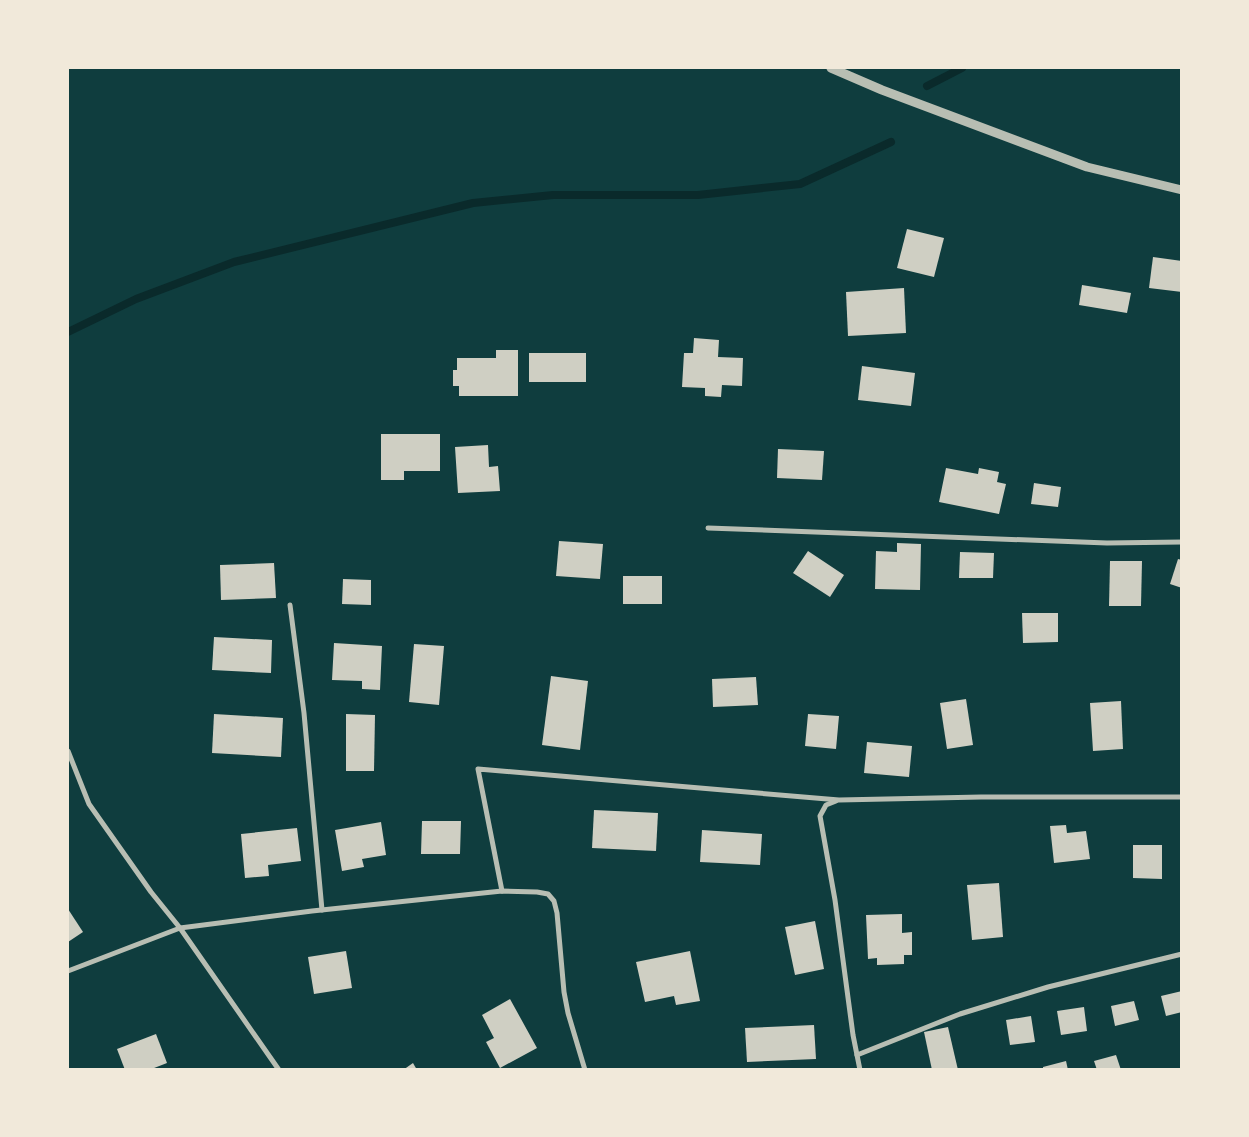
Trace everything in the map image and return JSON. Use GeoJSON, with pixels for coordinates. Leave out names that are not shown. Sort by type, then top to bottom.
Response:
{"type":"FeatureCollection","features":[{"type":"Feature","properties":{"kind":"street"},"geometry":{"type":"LineString","coordinates":[[831,68],[882,90],[1087,167],[1182,190]]}},
{"type":"Feature","properties":{"kind":"street"},"geometry":{"type":"LineString","coordinates":[[708,528],[1107,544],[1182,542]]}},
{"type":"Feature","properties":{"kind":"street"},"geometry":{"type":"LineString","coordinates":[[290,605],[304,713],[322,910]]}},
{"type":"Feature","properties":{"kind":"street"},"geometry":{"type":"LineString","coordinates":[[68,751],[89,804],[151,892],[180,928],[279,1070]]}},
{"type":"Feature","properties":{"kind":"street"},"geometry":{"type":"LineString","coordinates":[[502,891],[478,769],[839,800],[981,797],[1182,797]]}},
{"type":"Feature","properties":{"kind":"street"},"geometry":{"type":"LineString","coordinates":[[839,800],[826,805],[820,816],[835,900],[853,1035],[860,1070]]}},
{"type":"Feature","properties":{"kind":"street"},"geometry":{"type":"LineString","coordinates":[[68,971],[180,928],[322,910],[502,891],[548,894],[554,901],[568,1013],[585,1070]]}},
{"type":"Feature","properties":{"kind":"street"},"geometry":{"type":"LineString","coordinates":[[857,1055],[960,1014],[1048,987],[1182,954]]}},
{"type":"Feature","properties":{"kind":"building"},"geometry":{"type":"Polygon","coordinates":[[[907,229],[944,238],[934,277],[897,268],[907,229]]]}},
{"type":"Feature","properties":{"kind":"building"},"geometry":{"type":"Polygon","coordinates":[[[1153,257],[1182,261],[1182,292],[1149,288],[1153,257]]]}},
{"type":"Feature","properties":{"kind":"building"},"geometry":{"type":"Polygon","coordinates":[[[1082,285],[1131,293],[1127,313],[1079,305],[1082,285]]]}},
{"type":"Feature","properties":{"kind":"building"},"geometry":{"type":"Polygon","coordinates":[[[904,288],[906,333],[848,336],[846,292],[904,288]]]}},
{"type":"Feature","properties":{"kind":"building"},"geometry":{"type":"Polygon","coordinates":[[[694,338],[719,340],[718,357],[743,358],[742,386],[722,385],[721,397],[705,396],[705,388],[682,387],[684,353],[693,353],[694,338]]]}},
{"type":"Feature","properties":{"kind":"building"},"geometry":{"type":"Polygon","coordinates":[[[496,350],[518,350],[518,396],[459,396],[459,386],[453,386],[453,370],[457,370],[457,358],[496,358],[496,350]]]}},
{"type":"Feature","properties":{"kind":"building"},"geometry":{"type":"Polygon","coordinates":[[[529,353],[586,353],[586,382],[529,382],[529,353]]]}},
{"type":"Feature","properties":{"kind":"building"},"geometry":{"type":"Polygon","coordinates":[[[862,366],[915,373],[911,406],[858,400],[862,366]]]}},
{"type":"Feature","properties":{"kind":"building"},"geometry":{"type":"Polygon","coordinates":[[[381,434],[440,434],[440,471],[404,471],[404,480],[381,480],[381,434]]]}},
{"type":"Feature","properties":{"kind":"building"},"geometry":{"type":"Polygon","coordinates":[[[488,445],[489,467],[498,466],[500,491],[458,493],[455,447],[488,445]]]}},
{"type":"Feature","properties":{"kind":"building"},"geometry":{"type":"Polygon","coordinates":[[[778,449],[824,451],[822,480],[777,478],[778,449]]]}},
{"type":"Feature","properties":{"kind":"building"},"geometry":{"type":"Polygon","coordinates":[[[946,468],[978,474],[979,468],[999,472],[997,482],[1006,484],[999,514],[939,502],[946,468]]]}},
{"type":"Feature","properties":{"kind":"building"},"geometry":{"type":"Polygon","coordinates":[[[1034,483],[1061,487],[1058,507],[1031,504],[1034,483]]]}},
{"type":"Feature","properties":{"kind":"building"},"geometry":{"type":"Polygon","coordinates":[[[559,541],[603,544],[600,579],[556,576],[559,541]]]}},
{"type":"Feature","properties":{"kind":"building"},"geometry":{"type":"Polygon","coordinates":[[[897,543],[921,544],[920,590],[875,589],[876,551],[897,552],[897,543]]]}},
{"type":"Feature","properties":{"kind":"building"},"geometry":{"type":"Polygon","coordinates":[[[808,551],[844,575],[830,597],[793,573],[808,551]]]}},
{"type":"Feature","properties":{"kind":"building"},"geometry":{"type":"Polygon","coordinates":[[[960,552],[994,553],[993,578],[959,578],[960,552]]]}},
{"type":"Feature","properties":{"kind":"building"},"geometry":{"type":"Polygon","coordinates":[[[1178,559],[1182,560],[1182,588],[1170,584],[1178,559]]]}},
{"type":"Feature","properties":{"kind":"building"},"geometry":{"type":"Polygon","coordinates":[[[1110,561],[1142,561],[1141,606],[1109,606],[1110,561]]]}},
{"type":"Feature","properties":{"kind":"building"},"geometry":{"type":"Polygon","coordinates":[[[274,563],[276,598],[221,600],[220,565],[274,563]]]}},
{"type":"Feature","properties":{"kind":"building"},"geometry":{"type":"Polygon","coordinates":[[[623,576],[662,576],[662,604],[623,604],[623,576]]]}},
{"type":"Feature","properties":{"kind":"building"},"geometry":{"type":"Polygon","coordinates":[[[343,579],[371,580],[371,605],[342,604],[343,579]]]}},
{"type":"Feature","properties":{"kind":"building"},"geometry":{"type":"Polygon","coordinates":[[[1022,613],[1058,613],[1058,642],[1023,643],[1022,613]]]}},
{"type":"Feature","properties":{"kind":"building"},"geometry":{"type":"Polygon","coordinates":[[[214,637],[272,640],[271,673],[212,670],[214,637]]]}},
{"type":"Feature","properties":{"kind":"building"},"geometry":{"type":"Polygon","coordinates":[[[334,643],[382,646],[380,690],[362,689],[362,681],[332,680],[334,643]]]}},
{"type":"Feature","properties":{"kind":"building"},"geometry":{"type":"Polygon","coordinates":[[[414,644],[444,646],[439,705],[409,702],[414,644]]]}},
{"type":"Feature","properties":{"kind":"building"},"geometry":{"type":"Polygon","coordinates":[[[551,676],[588,681],[580,750],[542,745],[551,676]]]}},
{"type":"Feature","properties":{"kind":"building"},"geometry":{"type":"Polygon","coordinates":[[[756,677],[758,705],[713,707],[712,679],[756,677]]]}},
{"type":"Feature","properties":{"kind":"building"},"geometry":{"type":"Polygon","coordinates":[[[966,699],[973,745],[947,749],[940,703],[966,699]]]}},
{"type":"Feature","properties":{"kind":"building"},"geometry":{"type":"Polygon","coordinates":[[[1121,701],[1123,749],[1093,751],[1090,703],[1121,701]]]}},
{"type":"Feature","properties":{"kind":"building"},"geometry":{"type":"Polygon","coordinates":[[[214,714],[283,718],[281,757],[212,753],[214,714]]]}},
{"type":"Feature","properties":{"kind":"building"},"geometry":{"type":"Polygon","coordinates":[[[346,714],[375,715],[374,771],[346,771],[346,714]]]}},
{"type":"Feature","properties":{"kind":"building"},"geometry":{"type":"Polygon","coordinates":[[[808,714],[839,716],[836,749],[805,746],[808,714]]]}},
{"type":"Feature","properties":{"kind":"building"},"geometry":{"type":"Polygon","coordinates":[[[867,742],[912,746],[909,777],[864,773],[867,742]]]}},
{"type":"Feature","properties":{"kind":"building"},"geometry":{"type":"Polygon","coordinates":[[[594,810],[658,813],[656,851],[592,848],[594,810]]]}},
{"type":"Feature","properties":{"kind":"building"},"geometry":{"type":"Polygon","coordinates":[[[422,821],[461,821],[460,854],[421,854],[422,821]]]}},
{"type":"Feature","properties":{"kind":"building"},"geometry":{"type":"Polygon","coordinates":[[[381,822],[386,855],[362,859],[364,867],[342,871],[335,830],[381,822]]]}},
{"type":"Feature","properties":{"kind":"building"},"geometry":{"type":"Polygon","coordinates":[[[1066,825],[1067,833],[1086,831],[1090,859],[1054,863],[1050,826],[1066,825]]]}},
{"type":"Feature","properties":{"kind":"building"},"geometry":{"type":"Polygon","coordinates":[[[297,828],[301,861],[268,865],[269,876],[245,878],[241,834],[297,828]]]}},
{"type":"Feature","properties":{"kind":"building"},"geometry":{"type":"Polygon","coordinates":[[[702,830],[762,834],[760,865],[700,862],[702,830]]]}},
{"type":"Feature","properties":{"kind":"building"},"geometry":{"type":"Polygon","coordinates":[[[1133,845],[1162,845],[1162,879],[1133,878],[1133,845]]]}},
{"type":"Feature","properties":{"kind":"building"},"geometry":{"type":"Polygon","coordinates":[[[999,883],[1003,937],[972,940],[967,885],[999,883]]]}},
{"type":"Feature","properties":{"kind":"building"},"geometry":{"type":"Polygon","coordinates":[[[68,909],[83,932],[68,942],[68,909]]]}},
{"type":"Feature","properties":{"kind":"building"},"geometry":{"type":"Polygon","coordinates":[[[902,914],[902,933],[912,932],[912,955],[904,955],[904,964],[877,965],[877,958],[868,959],[866,915],[902,914]]]}},
{"type":"Feature","properties":{"kind":"building"},"geometry":{"type":"Polygon","coordinates":[[[815,921],[824,969],[795,975],[785,927],[815,921]]]}},
{"type":"Feature","properties":{"kind":"building"},"geometry":{"type":"Polygon","coordinates":[[[346,951],[352,988],[314,994],[308,957],[346,951]]]}},
{"type":"Feature","properties":{"kind":"building"},"geometry":{"type":"Polygon","coordinates":[[[690,951],[700,1001],[676,1005],[674,996],[645,1002],[636,962],[690,951]]]}},
{"type":"Feature","properties":{"kind":"building"},"geometry":{"type":"Polygon","coordinates":[[[1182,991],[1182,1012],[1166,1016],[1161,996],[1182,991]]]}},
{"type":"Feature","properties":{"kind":"building"},"geometry":{"type":"Polygon","coordinates":[[[510,999],[537,1048],[500,1068],[486,1042],[494,1038],[482,1015],[510,999]]]}},
{"type":"Feature","properties":{"kind":"building"},"geometry":{"type":"Polygon","coordinates":[[[1134,1001],[1139,1020],[1115,1026],[1111,1006],[1134,1001]]]}},
{"type":"Feature","properties":{"kind":"building"},"geometry":{"type":"Polygon","coordinates":[[[1084,1007],[1087,1031],[1061,1035],[1057,1011],[1084,1007]]]}},
{"type":"Feature","properties":{"kind":"building"},"geometry":{"type":"Polygon","coordinates":[[[1031,1016],[1035,1042],[1010,1045],[1006,1020],[1031,1016]]]}},
{"type":"Feature","properties":{"kind":"building"},"geometry":{"type":"Polygon","coordinates":[[[814,1025],[816,1059],[747,1062],[745,1028],[814,1025]]]}},
{"type":"Feature","properties":{"kind":"building"},"geometry":{"type":"Polygon","coordinates":[[[948,1027],[958,1070],[932,1070],[924,1032],[948,1027]]]}},
{"type":"Feature","properties":{"kind":"building"},"geometry":{"type":"Polygon","coordinates":[[[156,1034],[167,1063],[149,1070],[125,1070],[117,1049],[156,1034]]]}},
{"type":"Feature","properties":{"kind":"building"},"geometry":{"type":"Polygon","coordinates":[[[1116,1055],[1121,1070],[1097,1070],[1094,1061],[1116,1055]]]}},
{"type":"Feature","properties":{"kind":"building"},"geometry":{"type":"Polygon","coordinates":[[[1066,1061],[1068,1070],[1043,1070],[1043,1067],[1066,1061]]]}},
{"type":"Feature","properties":{"kind":"building"},"geometry":{"type":"Polygon","coordinates":[[[413,1063],[417,1070],[403,1070],[413,1063]]]}},
{"type":"Feature","properties":{"kind":"waterway"},"geometry":{"type":"LineString","coordinates":[[927,86],[962,68]]}},
{"type":"Feature","properties":{"kind":"waterway"},"geometry":{"type":"LineString","coordinates":[[68,332],[136,299],[234,262],[473,203],[553,195],[698,195],[800,184],[891,142]]}}]}
